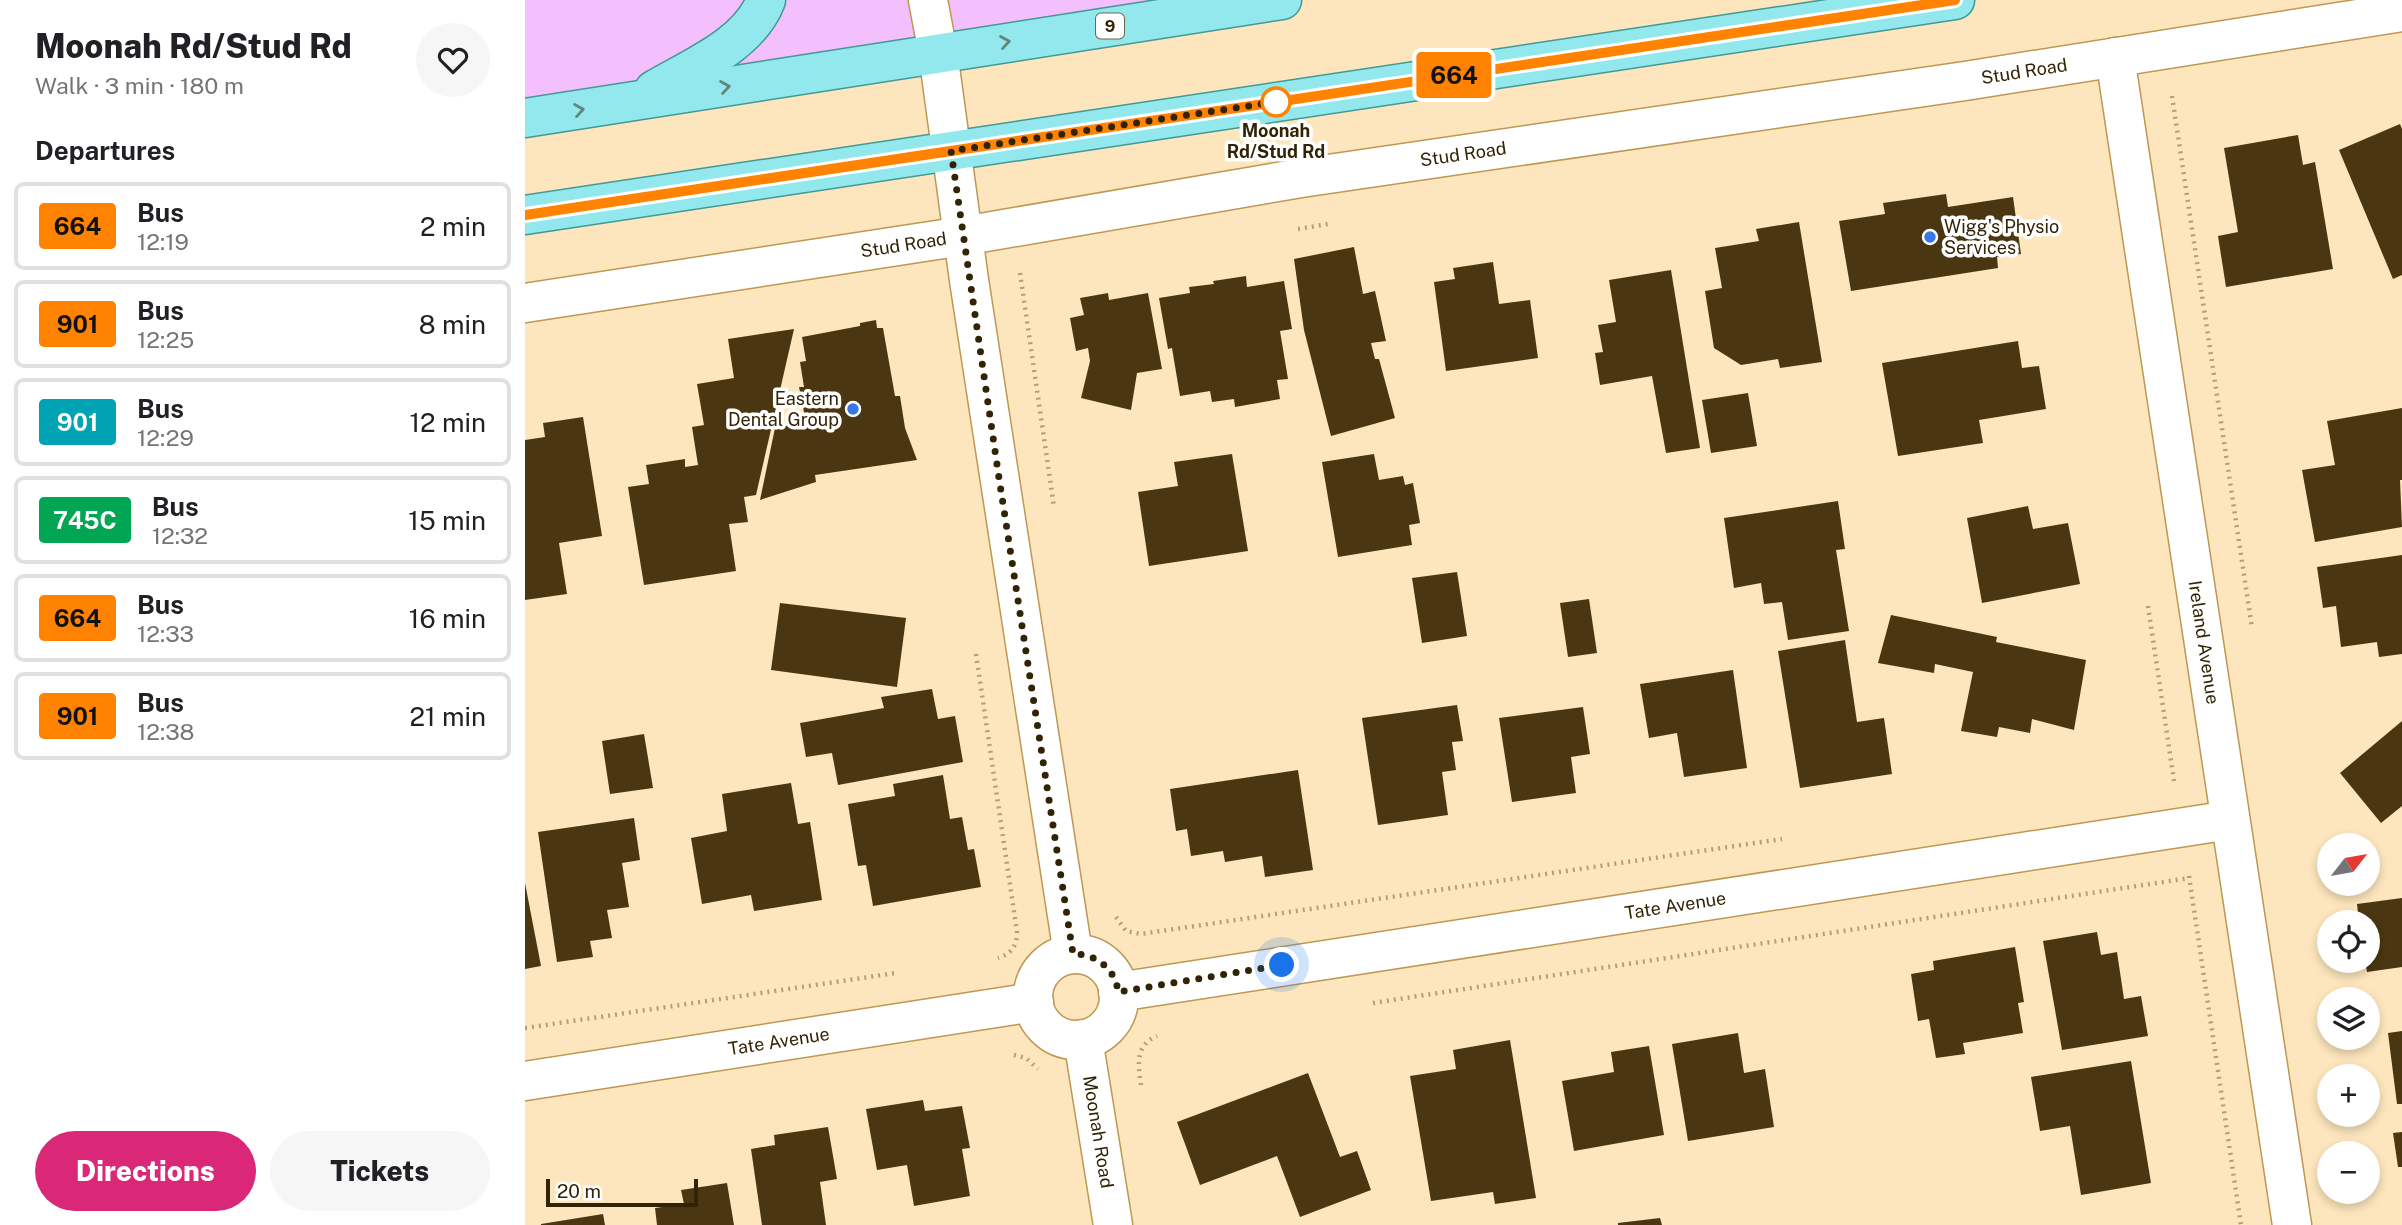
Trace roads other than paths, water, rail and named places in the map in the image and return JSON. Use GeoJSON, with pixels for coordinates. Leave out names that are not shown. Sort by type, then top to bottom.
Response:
{"type":"FeatureCollection","features":[{"type":"Feature","properties":{"kind":"main road"},"geometry":{"type":"LineString","coordinates":[[633,102],[722,50],[745,32],[762,10],[766,0]]}},
{"type":"Feature","properties":{"kind":"main road","name":"9"},"geometry":{"type":"LineString","coordinates":[[525,118],[1282,0]]}},
{"type":"Feature","properties":{"kind":"main road"},"geometry":{"type":"LineString","coordinates":[[525,215],[1955,0]]}},
{"type":"Feature","properties":{"kind":"street"},"geometry":{"type":"LineString","coordinates":[[927,0],[938,53],[963,236],[1073,954]]}},
{"type":"Feature","properties":{"kind":"street","name":"Stud Road"},"geometry":{"type":"LineString","coordinates":[[525,303],[963,236],[1301,178],[2402,12]]}},
{"type":"Feature","properties":{"kind":"street","name":"Ireland Avenue"},"geometry":{"type":"LineString","coordinates":[[2115,57],[2292,1225]]}},
{"type":"Feature","properties":{"kind":"street","name":"Tate Avenue"},"geometry":{"type":"LineString","coordinates":[[1118,992],[2230,820]]}},
{"type":"Feature","properties":{"kind":"street"},"geometry":{"type":"LineString","coordinates":[[1073,954],[1090,956],[1103,963],[1112,973],[1118,992],[1116,1014],[1108,1026],[1083,1039],[1055,1035],[1044,1026],[1036,1013],[1034,1002],[1034,985],[1040,972],[1050,962],[1063,955],[1073,954]]}},
{"type":"Feature","properties":{"kind":"street","name":"Tate Avenue"},"geometry":{"type":"LineString","coordinates":[[525,1081],[1034,1002]]}},
{"type":"Feature","properties":{"kind":"street","name":"Moonah Road"},"geometry":{"type":"LineString","coordinates":[[1083,1039],[1113,1225]]}},
{"type":"Feature","properties":{"kind":"place","name":"Moonah Rd/Stud Rd"},"geometry":{"type":"Point","coordinates":[1276,102]}},
{"type":"Feature","properties":{"kind":"place","name":"Wigg's Physio Services"},"geometry":{"type":"Point","coordinates":[1930,237]}},
{"type":"Feature","properties":{"kind":"place","name":"Eastern Dental Group"},"geometry":{"type":"Point","coordinates":[853,409]}}]}
